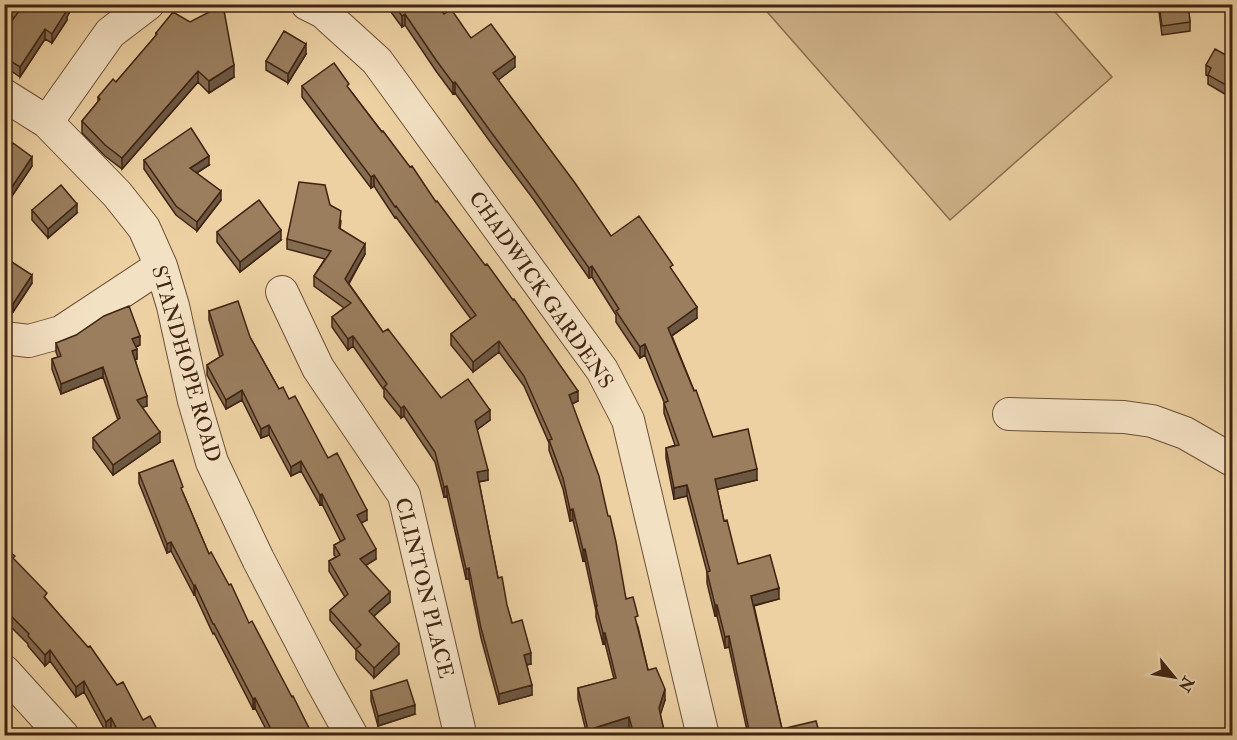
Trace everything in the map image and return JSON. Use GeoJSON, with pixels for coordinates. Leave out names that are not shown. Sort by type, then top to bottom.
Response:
{"type":"FeatureCollection","features":[{"type":"Feature","properties":{"kind":"street"},"geometry":{"type":"LineString","coordinates":[[47,122],[110,33],[148,4]]}},
{"type":"Feature","properties":{"kind":"street","name":"CHADWICK GARDENS"},"geometry":{"type":"LineString","coordinates":[[307,4],[323,12],[377,61],[602,370],[628,420],[703,735]]}},
{"type":"Feature","properties":{"kind":"street","name":"STANDHOPE ROAD"},"geometry":{"type":"LineString","coordinates":[[4,95],[47,122],[117,194],[144,228],[161,266],[173,306],[194,401],[212,462],[258,559],[352,735]]}},
{"type":"Feature","properties":{"kind":"street"},"geometry":{"type":"LineString","coordinates":[[4,338],[29,341],[61,332],[161,266]]}},
{"type":"Feature","properties":{"kind":"street","name":"CLINTON PLACE"},"geometry":{"type":"LineString","coordinates":[[282,292],[318,368],[404,495],[459,729],[458,735]]}},
{"type":"Feature","properties":{"kind":"street"},"geometry":{"type":"LineString","coordinates":[[1009,414],[1124,417],[1152,421],[1185,433],[1233,460]]}},
{"type":"Feature","properties":{"kind":"street"},"geometry":{"type":"LineString","coordinates":[[4,671],[63,735]]}},
{"type":"Feature","properties":{"kind":"shaded area"},"geometry":{"type":"Polygon","coordinates":[[[761,5],[1049,5],[1112,77],[950,220],[761,5]]]}},
{"type":"Feature","properties":{"kind":"building"},"geometry":{"type":"Polygon","coordinates":[[[8,4],[69,4],[52,34],[45,29],[20,67],[4,57],[4,32],[19,11],[8,4]]]}},
{"type":"Feature","properties":{"kind":"building"},"geometry":{"type":"Polygon","coordinates":[[[393,4],[436,4],[444,14],[451,9],[471,38],[491,24],[515,57],[493,73],[575,183],[611,236],[639,216],[673,265],[670,267],[697,307],[668,328],[694,391],[696,390],[713,437],[748,429],[757,469],[715,479],[724,521],[727,520],[738,564],[770,555],[779,588],[751,596],[782,729],[816,721],[820,735],[750,735],[729,636],[725,637],[717,605],[715,605],[707,572],[710,571],[687,485],[674,488],[666,448],[679,445],[664,403],[668,401],[645,344],[640,347],[616,311],[619,309],[592,266],[589,268],[455,82],[453,83],[436,60],[405,14],[402,16],[393,4]]]}},
{"type":"Feature","properties":{"kind":"building"},"geometry":{"type":"Polygon","coordinates":[[[1159,4],[1188,4],[1190,22],[1162,26],[1159,4]]]}},
{"type":"Feature","properties":{"kind":"building"},"geometry":{"type":"Polygon","coordinates":[[[223,5],[234,65],[209,81],[198,71],[122,158],[105,145],[82,121],[113,79],[116,82],[173,12],[190,22],[223,5]]]}},
{"type":"Feature","properties":{"kind":"building"},"geometry":{"type":"Polygon","coordinates":[[[284,31],[306,44],[288,74],[266,61],[284,31]]]}},
{"type":"Feature","properties":{"kind":"building"},"geometry":{"type":"Polygon","coordinates":[[[1215,49],[1233,59],[1233,89],[1208,75],[1211,68],[1206,65],[1215,49]]]}},
{"type":"Feature","properties":{"kind":"building"},"geometry":{"type":"Polygon","coordinates":[[[334,63],[349,84],[347,86],[382,132],[410,167],[412,166],[436,202],[514,299],[578,391],[569,395],[599,476],[616,542],[626,599],[633,597],[638,616],[635,617],[648,670],[656,668],[665,689],[659,708],[665,735],[634,735],[629,717],[588,730],[578,688],[616,678],[596,606],[585,549],[583,550],[573,509],[570,510],[563,478],[549,440],[552,439],[524,376],[499,341],[473,362],[451,334],[476,315],[395,207],[374,175],[371,177],[302,86],[334,63]]]}},
{"type":"Feature","properties":{"kind":"building"},"geometry":{"type":"Polygon","coordinates":[[[191,128],[209,156],[190,168],[221,191],[197,222],[176,206],[144,160],[191,128]]]}},
{"type":"Feature","properties":{"kind":"building"},"geometry":{"type":"Polygon","coordinates":[[[4,142],[11,146],[13,143],[32,157],[12,187],[4,181],[4,142]]]}},
{"type":"Feature","properties":{"kind":"building"},"geometry":{"type":"Polygon","coordinates":[[[299,182],[325,185],[330,205],[341,211],[339,228],[365,244],[345,279],[383,332],[388,329],[441,398],[468,379],[490,410],[475,421],[488,470],[477,472],[498,578],[502,577],[512,623],[522,620],[531,653],[524,655],[532,685],[499,694],[481,628],[469,568],[466,569],[447,486],[444,487],[435,452],[404,406],[401,408],[384,387],[387,384],[353,336],[348,339],[332,317],[351,303],[314,276],[331,251],[287,239],[299,182]]]}},
{"type":"Feature","properties":{"kind":"building"},"geometry":{"type":"Polygon","coordinates":[[[61,185],[77,204],[48,229],[32,210],[61,185]]]}},
{"type":"Feature","properties":{"kind":"building"},"geometry":{"type":"Polygon","coordinates":[[[259,200],[281,230],[240,262],[217,232],[259,200]]]}},
{"type":"Feature","properties":{"kind":"building"},"geometry":{"type":"Polygon","coordinates":[[[4,257],[32,275],[13,304],[4,298],[4,257]]]}},
{"type":"Feature","properties":{"kind":"building"},"geometry":{"type":"Polygon","coordinates":[[[238,301],[250,337],[279,389],[283,387],[289,399],[295,396],[328,458],[337,453],[367,510],[357,515],[376,549],[360,559],[390,592],[369,611],[399,644],[374,668],[356,649],[361,645],[330,610],[348,594],[329,561],[340,555],[334,545],[345,539],[322,494],[320,495],[301,461],[291,467],[269,425],[261,429],[242,390],[226,400],[207,365],[223,355],[209,311],[238,301]]]}},
{"type":"Feature","properties":{"kind":"building"},"geometry":{"type":"Polygon","coordinates":[[[129,306],[140,336],[132,339],[137,349],[132,351],[147,396],[137,400],[160,432],[113,465],[93,438],[120,418],[103,367],[61,384],[52,359],[61,356],[56,343],[76,335],[104,316],[129,306]]]}},
{"type":"Feature","properties":{"kind":"building"},"geometry":{"type":"Polygon","coordinates":[[[173,460],[183,487],[181,488],[209,554],[211,552],[229,585],[231,584],[249,623],[252,621],[314,735],[274,735],[171,542],[167,544],[139,473],[173,460]]]}},
{"type":"Feature","properties":{"kind":"building"},"geometry":{"type":"Polygon","coordinates":[[[4,548],[15,556],[13,558],[47,593],[44,597],[88,647],[90,646],[117,685],[123,682],[143,720],[150,716],[160,735],[120,735],[111,718],[106,722],[84,681],[76,687],[50,650],[45,655],[28,636],[29,634],[4,609],[6,599],[4,598],[4,548]]]}},
{"type":"Feature","properties":{"kind":"building"},"geometry":{"type":"Polygon","coordinates":[[[407,680],[415,705],[378,716],[371,691],[407,680]]]}},
{"type":"Feature","properties":{"kind":"building"},"geometry":{"type":"Polygon","coordinates":[[[4,710],[11,717],[4,722],[4,710]]]}}]}
